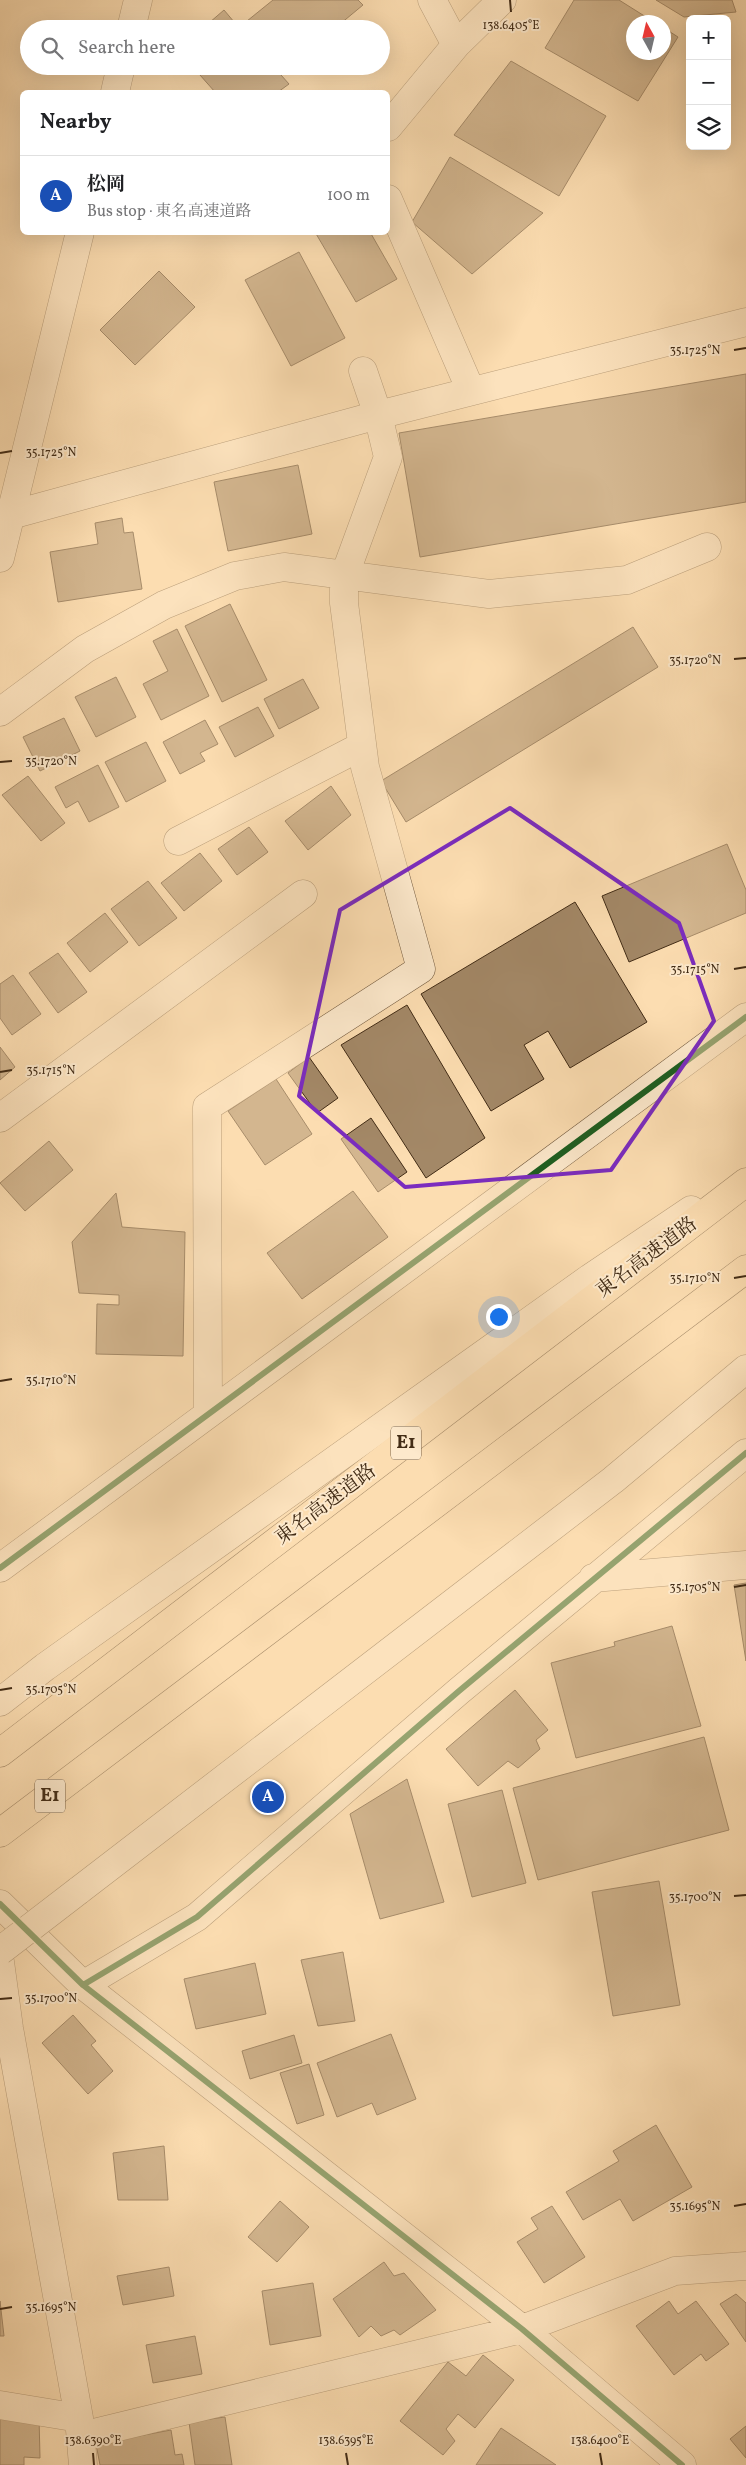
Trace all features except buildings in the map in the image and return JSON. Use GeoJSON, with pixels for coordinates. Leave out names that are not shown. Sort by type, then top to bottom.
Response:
{"type":"FeatureCollection","features":[{"type":"Feature","properties":{"kind":"highway","name":"東名高速道路"},"geometry":{"type":"LineString","coordinates":[[0,1753],[746,1182]]}},
{"type":"Feature","properties":{"kind":"highway","name":"E1"},"geometry":{"type":"LineString","coordinates":[[0,1833],[746,1269]]}},
{"type":"Feature","properties":{"kind":"street"},"geometry":{"type":"LineString","coordinates":[[132,20],[138,0]]}},
{"type":"Feature","properties":{"kind":"street"},"geometry":{"type":"LineString","coordinates":[[432,0],[456,45]]}},
{"type":"Feature","properties":{"kind":"street"},"geometry":{"type":"LineString","coordinates":[[390,124],[456,45],[502,0]]}},
{"type":"Feature","properties":{"kind":"street"},"geometry":{"type":"LineString","coordinates":[[115,90],[119,75]]}},
{"type":"Feature","properties":{"kind":"street"},"geometry":{"type":"LineString","coordinates":[[390,204],[471,391]]}},
{"type":"Feature","properties":{"kind":"street"},"geometry":{"type":"LineString","coordinates":[[0,558],[79,235]]}},
{"type":"Feature","properties":{"kind":"street"},"geometry":{"type":"LineString","coordinates":[[11,515],[378,415],[746,322]]}},
{"type":"Feature","properties":{"kind":"street"},"geometry":{"type":"LineString","coordinates":[[208,1414],[207,1108],[421,968],[364,767],[344,603],[344,577],[388,457],[378,415],[363,370]]}},
{"type":"Feature","properties":{"kind":"street"},"geometry":{"type":"LineString","coordinates":[[0,712],[85,649],[164,604],[235,576],[284,567],[344,577],[489,594],[627,580],[707,547]]}},
{"type":"Feature","properties":{"kind":"street"},"geometry":{"type":"LineString","coordinates":[[178,841],[362,746]]}},
{"type":"Feature","properties":{"kind":"street"},"geometry":{"type":"LineString","coordinates":[[0,1118],[302,894]]}},
{"type":"Feature","properties":{"kind":"street"},"geometry":{"type":"LineString","coordinates":[[0,1568],[746,1017]]}},
{"type":"Feature","properties":{"kind":"street"},"geometry":{"type":"LineString","coordinates":[[0,1702],[45,1667],[590,1278],[746,1172]]}},
{"type":"Feature","properties":{"kind":"street"},"geometry":{"type":"LineString","coordinates":[[0,1951],[612,1480],[746,1369]]}},
{"type":"Feature","properties":{"kind":"street"},"geometry":{"type":"LineString","coordinates":[[83,1985],[197,1917],[593,1578],[746,1453]]}},
{"type":"Feature","properties":{"kind":"street"},"geometry":{"type":"LineString","coordinates":[[593,1578],[746,1565]]}},
{"type":"Feature","properties":{"kind":"street"},"geometry":{"type":"LineString","coordinates":[[0,1904],[83,1985],[522,2329],[682,2465]]}},
{"type":"Feature","properties":{"kind":"street"},"geometry":{"type":"LineString","coordinates":[[0,1962],[4,2032],[80,2427],[83,2465]]}},
{"type":"Feature","properties":{"kind":"street"},"geometry":{"type":"LineString","coordinates":[[0,2405],[80,2427],[522,2329],[675,2271],[746,2266]]}},
{"type":"Feature","properties":{"kind":"highlighted area"},"geometry":{"type":"Polygon","coordinates":[[[510,808],[679,923],[714,1021],[611,1170],[405,1187],[299,1096],[340,910],[510,808]]]}},
{"type":"Feature","properties":{"kind":"cycle path"},"geometry":{"type":"LineString","coordinates":[[0,1568],[746,1017]]}},
{"type":"Feature","properties":{"kind":"cycle path"},"geometry":{"type":"LineString","coordinates":[[83,1985],[197,1917],[459,1691],[746,1453]]}},
{"type":"Feature","properties":{"kind":"cycle path"},"geometry":{"type":"LineString","coordinates":[[0,1904],[83,1985],[522,2329],[682,2465]]}},
{"type":"Feature","properties":{"kind":"place","name":"松岡"},"geometry":{"type":"Point","coordinates":[268,1797]}}]}
